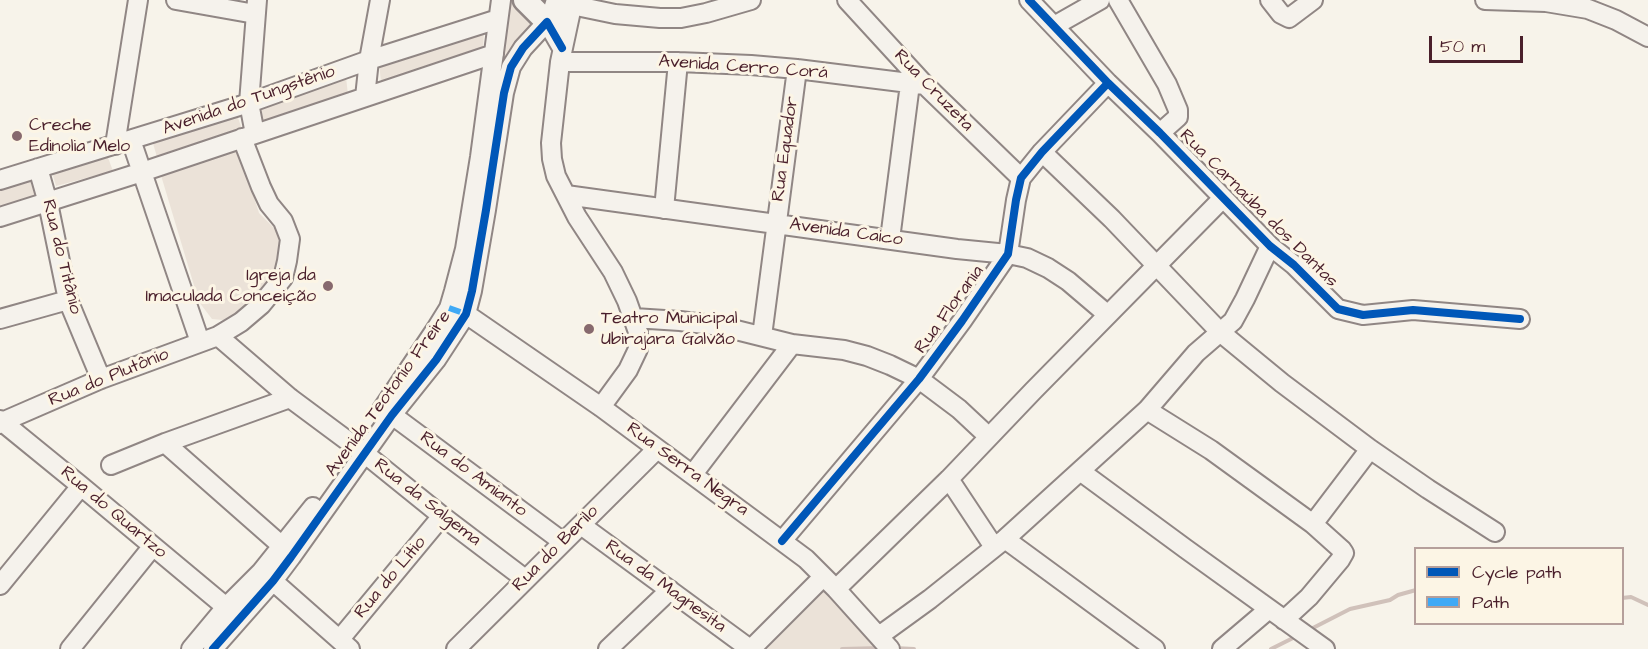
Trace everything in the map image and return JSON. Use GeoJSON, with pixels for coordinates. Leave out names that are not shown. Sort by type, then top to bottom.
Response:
{"type":"FeatureCollection","features":[{"type":"Feature","properties":{"kind":"main road"},"geometry":{"type":"LineString","coordinates":[[525,0],[547,22]]}},
{"type":"Feature","properties":{"kind":"main road","name":"Avenida Teotonio Freire"},"geometry":{"type":"LineString","coordinates":[[547,22],[563,3]]}},
{"type":"Feature","properties":{"kind":"street"},"geometry":{"type":"LineString","coordinates":[[138,0],[123,142],[142,172],[200,342]]}},
{"type":"Feature","properties":{"kind":"street"},"geometry":{"type":"LineString","coordinates":[[176,0],[256,7]]}},
{"type":"Feature","properties":{"kind":"street"},"geometry":{"type":"LineString","coordinates":[[365,98],[380,0]]}},
{"type":"Feature","properties":{"kind":"street","name":"Avenida Teotonio Freire"},"geometry":{"type":"LineString","coordinates":[[387,411],[436,360],[466,314],[472,291],[501,0]]}},
{"type":"Feature","properties":{"kind":"street"},"geometry":{"type":"LineString","coordinates":[[601,407],[628,370],[638,349],[638,332],[613,272],[577,217],[556,176],[552,159],[551,143],[561,55],[563,3],[615,14],[681,18],[751,0]]}},
{"type":"Feature","properties":{"kind":"street","name":"Rua Cruzeta"},"geometry":{"type":"LineString","coordinates":[[847,0],[918,85],[1021,178]]}},
{"type":"Feature","properties":{"kind":"street","name":"Rua Carnaúba dos Dantas"},"geometry":{"type":"LineString","coordinates":[[1029,0],[1270,246],[1294,265],[1338,309],[1362,315],[1413,310],[1520,319]]}},
{"type":"Feature","properties":{"kind":"street"},"geometry":{"type":"LineString","coordinates":[[1054,26],[1100,0]]}},
{"type":"Feature","properties":{"kind":"street"},"geometry":{"type":"LineString","coordinates":[[1118,0],[1167,84],[1178,110],[1178,117],[1160,133]]}},
{"type":"Feature","properties":{"kind":"street"},"geometry":{"type":"LineString","coordinates":[[1270,0],[1286,18],[1292,17],[1313,0]]}},
{"type":"Feature","properties":{"kind":"street"},"geometry":{"type":"LineString","coordinates":[[1485,0],[1546,2],[1588,9],[1616,20],[1648,37]]}},
{"type":"Feature","properties":{"kind":"street","name":"Rua do Plutônio"},"geometry":{"type":"LineString","coordinates":[[1,422],[101,379],[218,336],[241,322],[261,305],[283,278],[290,239],[283,221],[269,204],[261,187],[249,136],[256,7]]}},
{"type":"Feature","properties":{"kind":"street","name":"Avenida do Tungstênio"},"geometry":{"type":"LineString","coordinates":[[0,180],[249,103],[369,60],[498,19]]}},
{"type":"Feature","properties":{"kind":"street"},"geometry":{"type":"LineString","coordinates":[[547,22],[561,55]]}},
{"type":"Feature","properties":{"kind":"street","name":"Avenida Teotonio Freire"},"geometry":{"type":"LineString","coordinates":[[213,649],[361,450],[449,308],[511,66],[523,48],[547,22]]}},
{"type":"Feature","properties":{"kind":"street","name":"Avenida do Tungstênio"},"geometry":{"type":"LineString","coordinates":[[0,217],[494,54]]}},
{"type":"Feature","properties":{"kind":"street","name":"Avenida Cerro Corá"},"geometry":{"type":"LineString","coordinates":[[561,55],[797,69],[918,85]]}},
{"type":"Feature","properties":{"kind":"street"},"geometry":{"type":"LineString","coordinates":[[664,209],[678,62]]}},
{"type":"Feature","properties":{"kind":"street","name":"Rua Equador"},"geometry":{"type":"LineString","coordinates":[[762,336],[797,69]]}},
{"type":"Feature","properties":{"kind":"street","name":"Rua Florania"},"geometry":{"type":"LineString","coordinates":[[782,541],[919,379],[962,321],[1008,254],[1021,178],[1042,152],[1108,83]]}},
{"type":"Feature","properties":{"kind":"street"},"geometry":{"type":"LineString","coordinates":[[890,239],[918,85]]}},
{"type":"Feature","properties":{"kind":"street"},"geometry":{"type":"LineString","coordinates":[[1042,152],[1112,219],[1220,332],[1290,389],[1370,449],[1495,532]]}},
{"type":"Feature","properties":{"kind":"street","name":"Rua do Titânio"},"geometry":{"type":"LineString","coordinates":[[38,168],[48,202],[68,300],[101,379]]}},
{"type":"Feature","properties":{"kind":"street","name":"Avenida Caico"},"geometry":{"type":"LineString","coordinates":[[567,195],[1027,258],[1068,281],[1108,315]]}},
{"type":"Feature","properties":{"kind":"street"},"geometry":{"type":"LineString","coordinates":[[750,649],[949,479],[1223,198]]}},
{"type":"Feature","properties":{"kind":"street"},"geometry":{"type":"LineString","coordinates":[[885,643],[930,599],[999,543],[1147,410],[1196,353],[1233,321],[1270,246]]}},
{"type":"Feature","properties":{"kind":"street"},"geometry":{"type":"LineString","coordinates":[[0,319],[68,300]]}},
{"type":"Feature","properties":{"kind":"street","name":"Rua Serra Negra"},"geometry":{"type":"LineString","coordinates":[[466,314],[601,407],[806,559],[885,643]]}},
{"type":"Feature","properties":{"kind":"street"},"geometry":{"type":"LineString","coordinates":[[634,318],[720,326],[792,344],[855,353],[890,365],[919,379],[959,409],[989,437]]}},
{"type":"Feature","properties":{"kind":"street","name":"Rua da Salgema"},"geometry":{"type":"LineString","coordinates":[[218,336],[290,398],[361,450],[441,516],[525,579]]}},
{"type":"Feature","properties":{"kind":"street"},"geometry":{"type":"LineString","coordinates":[[693,474],[792,344]]}},
{"type":"Feature","properties":{"kind":"street"},"geometry":{"type":"LineString","coordinates":[[111,465],[290,398]]}},
{"type":"Feature","properties":{"kind":"street"},"geometry":{"type":"LineString","coordinates":[[1147,410],[1210,450],[1313,525],[1344,553],[1309,597],[1276,614],[1222,649]]}},
{"type":"Feature","properties":{"kind":"street","name":"Rua do Amianto"},"geometry":{"type":"LineString","coordinates":[[387,411],[563,542]]}},
{"type":"Feature","properties":{"kind":"street","name":"Rua do Quartzo"},"geometry":{"type":"LineString","coordinates":[[1,422],[226,607]]}},
{"type":"Feature","properties":{"kind":"street"},"geometry":{"type":"LineString","coordinates":[[165,443],[282,546]]}},
{"type":"Feature","properties":{"kind":"street","name":"Rua do Berilo"},"geometry":{"type":"LineString","coordinates":[[456,649],[657,448]]}},
{"type":"Feature","properties":{"kind":"street"},"geometry":{"type":"LineString","coordinates":[[1313,525],[1370,449]]}},
{"type":"Feature","properties":{"kind":"street","name":"Avenida Teotonio Freire"},"geometry":{"type":"LineString","coordinates":[[193,648],[226,607],[267,576],[282,546],[361,450]]}},
{"type":"Feature","properties":{"kind":"street"},"geometry":{"type":"LineString","coordinates":[[1080,471],[1276,614],[1317,647]]}},
{"type":"Feature","properties":{"kind":"street"},"geometry":{"type":"LineString","coordinates":[[949,479],[999,543],[1155,649]]}},
{"type":"Feature","properties":{"kind":"street"},"geometry":{"type":"LineString","coordinates":[[0,585],[81,486]]}},
{"type":"Feature","properties":{"kind":"street","name":"Rua do Lítio"},"geometry":{"type":"LineString","coordinates":[[345,644],[441,516]]}},
{"type":"Feature","properties":{"kind":"street","name":"Rua da Magnesita"},"geometry":{"type":"LineString","coordinates":[[581,525],[750,649]]}},
{"type":"Feature","properties":{"kind":"street"},"geometry":{"type":"LineString","coordinates":[[70,649],[153,546]]}},
{"type":"Feature","properties":{"kind":"street"},"geometry":{"type":"LineString","coordinates":[[267,576],[345,644]]}},
{"type":"Feature","properties":{"kind":"street"},"geometry":{"type":"LineString","coordinates":[[608,649],[670,590]]}},
{"type":"Feature","properties":{"kind":"shaded area"},"geometry":{"type":"Polygon","coordinates":[[[507,0],[517,0],[538,20],[518,40],[500,70],[507,0]]]}},
{"type":"Feature","properties":{"kind":"shaded area"},"geometry":{"type":"Polygon","coordinates":[[[484,32],[483,48],[381,82],[379,63],[484,32]]]}},
{"type":"Feature","properties":{"kind":"shaded area"},"geometry":{"type":"Polygon","coordinates":[[[346,77],[348,95],[263,125],[258,105],[346,77]]]}},
{"type":"Feature","properties":{"kind":"shaded area"},"geometry":{"type":"Polygon","coordinates":[[[237,115],[243,132],[157,157],[152,140],[237,115]]]}},
{"type":"Feature","properties":{"kind":"shaded area"},"geometry":{"type":"Polygon","coordinates":[[[239,149],[259,213],[276,230],[281,243],[278,264],[266,290],[242,310],[223,320],[212,319],[199,302],[160,172],[239,149]]]}},
{"type":"Feature","properties":{"kind":"shaded area"},"geometry":{"type":"Polygon","coordinates":[[[107,155],[113,171],[56,186],[52,172],[107,155]]]}},
{"type":"Feature","properties":{"kind":"shaded area"},"geometry":{"type":"Polygon","coordinates":[[[30,180],[36,198],[0,209],[0,189],[30,180]]]}},
{"type":"Feature","properties":{"kind":"shaded area"},"geometry":{"type":"Polygon","coordinates":[[[822,588],[883,649],[759,649],[822,588]]]}},
{"type":"Feature","properties":{"kind":"waterway"},"geometry":{"type":"LineString","coordinates":[[1309,630],[1350,609],[1390,600],[1414,591]]}},
{"type":"Feature","properties":{"kind":"waterway"},"geometry":{"type":"LineString","coordinates":[[1624,598],[1631,597],[1648,605]]}},
{"type":"Feature","properties":{"kind":"waterway"},"geometry":{"type":"LineString","coordinates":[[1271,649],[1297,636]]}},
{"type":"Feature","properties":{"kind":"waterway"},"geometry":{"type":"LineString","coordinates":[[842,649],[881,648]]}},
{"type":"Feature","properties":{"kind":"waterway"},"geometry":{"type":"LineString","coordinates":[[894,648],[914,649]]}},
{"type":"Feature","properties":{"kind":"marked path"},"geometry":{"type":"LineString","coordinates":[[449,308],[466,314]]}},
{"type":"Feature","properties":{"kind":"cycle path"},"geometry":{"type":"LineString","coordinates":[[1029,0],[1270,246],[1294,265],[1338,309],[1363,315],[1413,310],[1520,319]]}},
{"type":"Feature","properties":{"kind":"cycle path"},"geometry":{"type":"LineString","coordinates":[[213,649],[273,581],[392,415],[436,360],[466,314],[486,210],[504,93],[511,67],[523,48],[547,22],[562,48]]}},
{"type":"Feature","properties":{"kind":"cycle path"},"geometry":{"type":"LineString","coordinates":[[782,541],[919,379],[962,321],[1008,254],[1021,178],[1042,152],[1108,83]]}},
{"type":"Feature","properties":{"kind":"place","name":"Creche Edinolia Melo"},"geometry":{"type":"Point","coordinates":[17,136]}},
{"type":"Feature","properties":{"kind":"place","name":"Igreja da Imaculada Conceição"},"geometry":{"type":"Point","coordinates":[328,286]}},
{"type":"Feature","properties":{"kind":"place","name":"Teatro Municipal Ubirajara Galvão"},"geometry":{"type":"Point","coordinates":[589,329]}}]}
